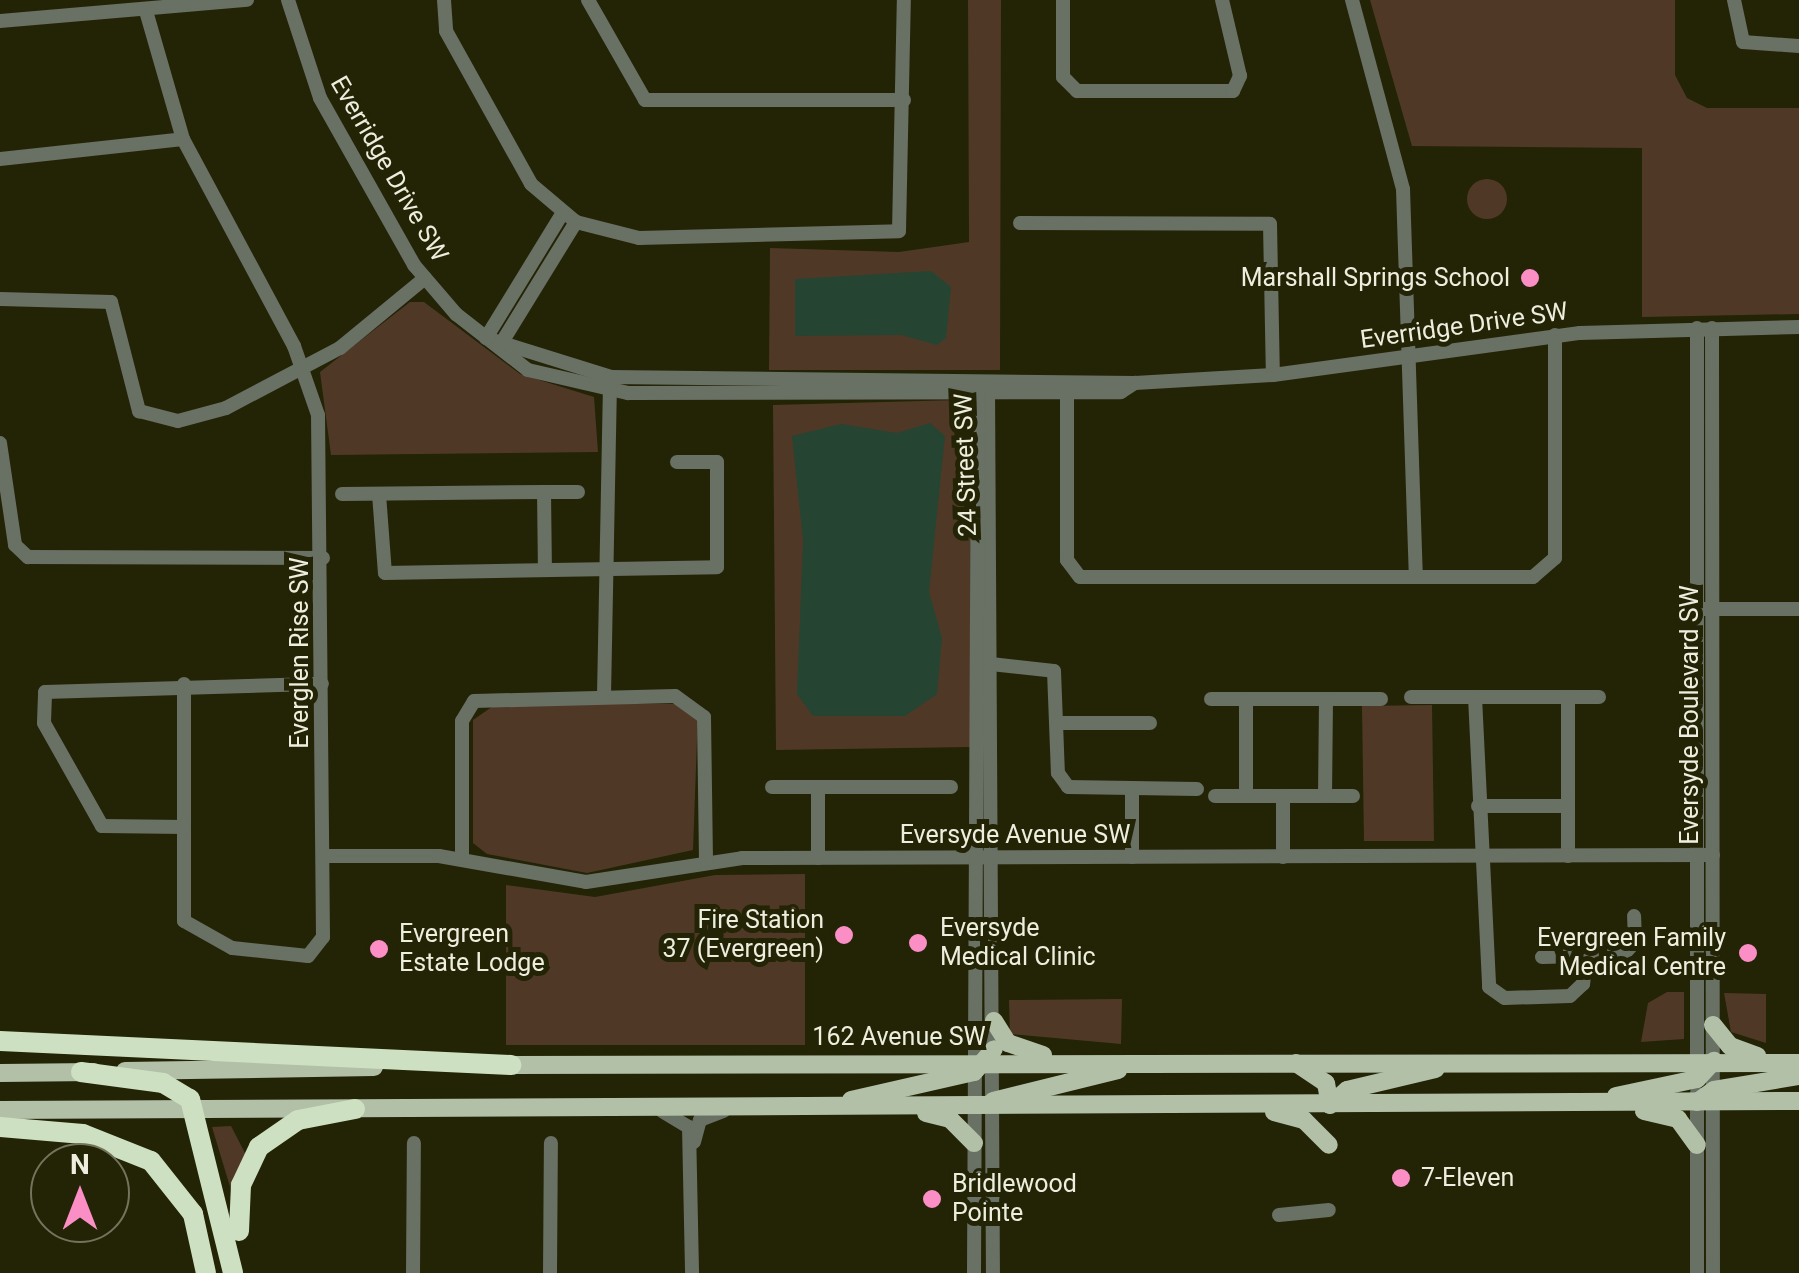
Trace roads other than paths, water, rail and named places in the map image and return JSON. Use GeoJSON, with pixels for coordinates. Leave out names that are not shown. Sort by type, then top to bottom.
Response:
{"type":"FeatureCollection","features":[{"type":"Feature","properties":{"kind":"highway"},"geometry":{"type":"LineString","coordinates":[[0,1041],[511,1065]]}},
{"type":"Feature","properties":{"kind":"highway"},"geometry":{"type":"LineString","coordinates":[[81,1072],[163,1083],[196,1108],[233,1273]]}},
{"type":"Feature","properties":{"kind":"highway"},"geometry":{"type":"LineString","coordinates":[[243,1273],[237,1208],[251,1158],[298,1120],[355,1109]]}},
{"type":"Feature","properties":{"kind":"highway"},"geometry":{"type":"LineString","coordinates":[[0,1127],[84,1134],[151,1161],[193,1214],[206,1273]]}},
{"type":"Feature","properties":{"kind":"main road"},"geometry":{"type":"LineString","coordinates":[[994,1021],[1015,1047],[1072,1062]]}},
{"type":"Feature","properties":{"kind":"main road"},"geometry":{"type":"LineString","coordinates":[[1713,1025],[1730,1046],[1790,1063]]}},
{"type":"Feature","properties":{"kind":"main road"},"geometry":{"type":"LineString","coordinates":[[812,1107],[985,1062]]}},
{"type":"Feature","properties":{"kind":"main road","name":"162 Avenue SW"},"geometry":{"type":"LineString","coordinates":[[0,1073],[985,1062],[1471,1062],[1703,1067],[1790,1063]]}},
{"type":"Feature","properties":{"kind":"main road"},"geometry":{"type":"LineString","coordinates":[[985,1107],[1158,1062]]}},
{"type":"Feature","properties":{"kind":"main road"},"geometry":{"type":"LineString","coordinates":[[1292,1062],[1320,1076],[1330,1106]]}},
{"type":"Feature","properties":{"kind":"main road"},"geometry":{"type":"LineString","coordinates":[[1330,1106],[1348,1090],[1471,1062]]}},
{"type":"Feature","properties":{"kind":"main road"},"geometry":{"type":"LineString","coordinates":[[1566,1105],[1703,1067]]}},
{"type":"Feature","properties":{"kind":"main road"},"geometry":{"type":"LineString","coordinates":[[1708,1098],[1799,1076]]}},
{"type":"Feature","properties":{"kind":"main road"},"geometry":{"type":"LineString","coordinates":[[0,1110],[729,1110],[1566,1105],[1708,1098],[1799,1101]]}},
{"type":"Feature","properties":{"kind":"main road"},"geometry":{"type":"LineString","coordinates":[[1594,1104],[1674,1117],[1698,1144]]}},
{"type":"Feature","properties":{"kind":"main road"},"geometry":{"type":"LineString","coordinates":[[1250,1105],[1304,1120],[1329,1145]]}},
{"type":"Feature","properties":{"kind":"main road"},"geometry":{"type":"LineString","coordinates":[[902,1107],[950,1119],[974,1143]]}},
{"type":"Feature","properties":{"kind":"street"},"geometry":{"type":"LineString","coordinates":[[0,22],[247,0]]}},
{"type":"Feature","properties":{"kind":"street","name":"Everridge Drive SW"},"geometry":{"type":"LineString","coordinates":[[288,0],[320,98],[425,278],[496,343],[540,375],[611,384],[974,392],[1067,384]]}},
{"type":"Feature","properties":{"kind":"street"},"geometry":{"type":"LineString","coordinates":[[444,0],[446,32],[526,177],[569,218],[625,238],[890,237],[904,222],[904,0]]}},
{"type":"Feature","properties":{"kind":"street"},"geometry":{"type":"LineString","coordinates":[[588,0],[645,100],[904,100]]}},
{"type":"Feature","properties":{"kind":"street"},"geometry":{"type":"LineString","coordinates":[[1063,0],[1063,78],[1077,91],[1233,91],[1240,76],[1222,0]]}},
{"type":"Feature","properties":{"kind":"street"},"geometry":{"type":"LineString","coordinates":[[1352,0],[1398,154],[1416,577]]}},
{"type":"Feature","properties":{"kind":"street"},"geometry":{"type":"LineString","coordinates":[[1734,0],[1743,42],[1799,46]]}},
{"type":"Feature","properties":{"kind":"street","name":"Everglen Rise SW"},"geometry":{"type":"LineString","coordinates":[[146,11],[183,139],[304,367],[320,436],[323,937],[314,953],[232,948],[184,921],[184,684]]}},
{"type":"Feature","properties":{"kind":"street"},"geometry":{"type":"LineString","coordinates":[[0,159],[183,139]]}},
{"type":"Feature","properties":{"kind":"street"},"geometry":{"type":"LineString","coordinates":[[496,343],[569,218]]}},
{"type":"Feature","properties":{"kind":"street"},"geometry":{"type":"LineString","coordinates":[[1020,224],[1270,224],[1273,376]]}},
{"type":"Feature","properties":{"kind":"street"},"geometry":{"type":"LineString","coordinates":[[0,298],[111,302],[137,406],[150,420],[213,414],[304,367],[425,278]]}},
{"type":"Feature","properties":{"kind":"street","name":"Everridge Drive SW"},"geometry":{"type":"LineString","coordinates":[[770,385],[984,376],[1067,384],[1135,384],[1273,376],[1555,335],[1799,327]]}},
{"type":"Feature","properties":{"kind":"street","name":"Eversyde Boulevard SW"},"geometry":{"type":"LineString","coordinates":[[1704,328],[1703,1067],[1708,1098]]}},
{"type":"Feature","properties":{"kind":"street"},"geometry":{"type":"LineString","coordinates":[[1067,384],[1067,560],[1076,575],[1534,578],[1552,566],[1555,335]]}},
{"type":"Feature","properties":{"kind":"street","name":"24 Street SW"},"geometry":{"type":"LineString","coordinates":[[984,376],[974,392],[974,857],[993,1273]]}},
{"type":"Feature","properties":{"kind":"street","name":"24 Street SW"},"geometry":{"type":"LineString","coordinates":[[974,1273],[974,1143],[985,1107],[985,1062],[994,1021],[991,392],[984,376]]}},
{"type":"Feature","properties":{"kind":"street"},"geometry":{"type":"LineString","coordinates":[[604,696],[611,384]]}},
{"type":"Feature","properties":{"kind":"street"},"geometry":{"type":"LineString","coordinates":[[0,443],[15,545],[28,557],[323,558]]}},
{"type":"Feature","properties":{"kind":"street"},"geometry":{"type":"LineString","coordinates":[[380,494],[385,573],[717,567],[717,462],[677,462]]}},
{"type":"Feature","properties":{"kind":"street"},"geometry":{"type":"LineString","coordinates":[[544,492],[544,570]]}},
{"type":"Feature","properties":{"kind":"street"},"geometry":{"type":"LineString","coordinates":[[342,494],[578,492]]}},
{"type":"Feature","properties":{"kind":"street"},"geometry":{"type":"LineString","coordinates":[[1705,609],[1799,609]]}},
{"type":"Feature","properties":{"kind":"street"},"geometry":{"type":"LineString","coordinates":[[991,664],[1052,668],[1062,784],[1196,789]]}},
{"type":"Feature","properties":{"kind":"street"},"geometry":{"type":"LineString","coordinates":[[184,827],[102,826],[39,706],[54,686],[322,684]]}},
{"type":"Feature","properties":{"kind":"street"},"geometry":{"type":"LineString","coordinates":[[462,858],[467,708],[487,696],[683,696],[700,709],[706,860]]}},
{"type":"Feature","properties":{"kind":"street"},"geometry":{"type":"LineString","coordinates":[[1475,697],[1478,806],[1492,991],[1570,996],[1583,984],[1587,957]]}},
{"type":"Feature","properties":{"kind":"street"},"geometry":{"type":"LineString","coordinates":[[1568,697],[1568,856]]}},
{"type":"Feature","properties":{"kind":"street"},"geometry":{"type":"LineString","coordinates":[[1411,698],[1599,697]]}},
{"type":"Feature","properties":{"kind":"street"},"geometry":{"type":"LineString","coordinates":[[1211,700],[1381,700]]}},
{"type":"Feature","properties":{"kind":"street"},"geometry":{"type":"LineString","coordinates":[[1246,700],[1246,796]]}},
{"type":"Feature","properties":{"kind":"street"},"geometry":{"type":"LineString","coordinates":[[1325,796],[1326,700]]}},
{"type":"Feature","properties":{"kind":"street"},"geometry":{"type":"LineString","coordinates":[[1058,722],[1150,724]]}},
{"type":"Feature","properties":{"kind":"street"},"geometry":{"type":"LineString","coordinates":[[772,787],[951,788]]}},
{"type":"Feature","properties":{"kind":"street"},"geometry":{"type":"LineString","coordinates":[[818,787],[818,858]]}},
{"type":"Feature","properties":{"kind":"street"},"geometry":{"type":"LineString","coordinates":[[1132,789],[1132,857]]}},
{"type":"Feature","properties":{"kind":"street"},"geometry":{"type":"LineString","coordinates":[[1215,796],[1353,796]]}},
{"type":"Feature","properties":{"kind":"street"},"geometry":{"type":"LineString","coordinates":[[1283,796],[1283,856]]}},
{"type":"Feature","properties":{"kind":"street"},"geometry":{"type":"LineString","coordinates":[[1478,806],[1568,806]]}},
{"type":"Feature","properties":{"kind":"street","name":"Eversyde Avenue SW"},"geometry":{"type":"LineString","coordinates":[[323,856],[462,858],[574,882],[706,860],[1705,856]]}},
{"type":"Feature","properties":{"kind":"street","name":"Eversyde Boulevard SW"},"geometry":{"type":"LineString","coordinates":[[1703,1067],[1713,1025],[1705,856]]}},
{"type":"Feature","properties":{"kind":"street"},"geometry":{"type":"LineString","coordinates":[[1542,956],[1627,953],[1634,916]]}},
{"type":"Feature","properties":{"kind":"street"},"geometry":{"type":"LineString","coordinates":[[1703,1067],[1708,1098],[1714,1273]]}},
{"type":"Feature","properties":{"kind":"street"},"geometry":{"type":"LineString","coordinates":[[1697,1273],[1698,1144],[1708,1098]]}},
{"type":"Feature","properties":{"kind":"street"},"geometry":{"type":"LineString","coordinates":[[655,1109],[684,1119],[692,1152],[692,1273]]}},
{"type":"Feature","properties":{"kind":"street"},"geometry":{"type":"LineString","coordinates":[[692,1152],[700,1120],[729,1110]]}},
{"type":"Feature","properties":{"kind":"street"},"geometry":{"type":"LineString","coordinates":[[413,1273],[414,1143]]}},
{"type":"Feature","properties":{"kind":"street"},"geometry":{"type":"LineString","coordinates":[[550,1273],[551,1143]]}},
{"type":"Feature","properties":{"kind":"street"},"geometry":{"type":"LineString","coordinates":[[1279,1215],[1329,1210]]}},
{"type":"Feature","properties":{"kind":"place","name":"Marshall Springs School"},"geometry":{"type":"Point","coordinates":[1530,278]}},
{"type":"Feature","properties":{"kind":"place","name":"Fire Station 37 (Evergreen)"},"geometry":{"type":"Point","coordinates":[844,935]}},
{"type":"Feature","properties":{"kind":"place","name":"Eversyde Medical Clinic"},"geometry":{"type":"Point","coordinates":[918,943]}},
{"type":"Feature","properties":{"kind":"place","name":"Evergreen Estate Lodge"},"geometry":{"type":"Point","coordinates":[379,949]}},
{"type":"Feature","properties":{"kind":"place","name":"Evergreen Family Medical Centre"},"geometry":{"type":"Point","coordinates":[1748,953]}},
{"type":"Feature","properties":{"kind":"place","name":"7-Eleven"},"geometry":{"type":"Point","coordinates":[1401,1178]}},
{"type":"Feature","properties":{"kind":"place","name":"Bridlewood Pointe"},"geometry":{"type":"Point","coordinates":[932,1199]}}]}
